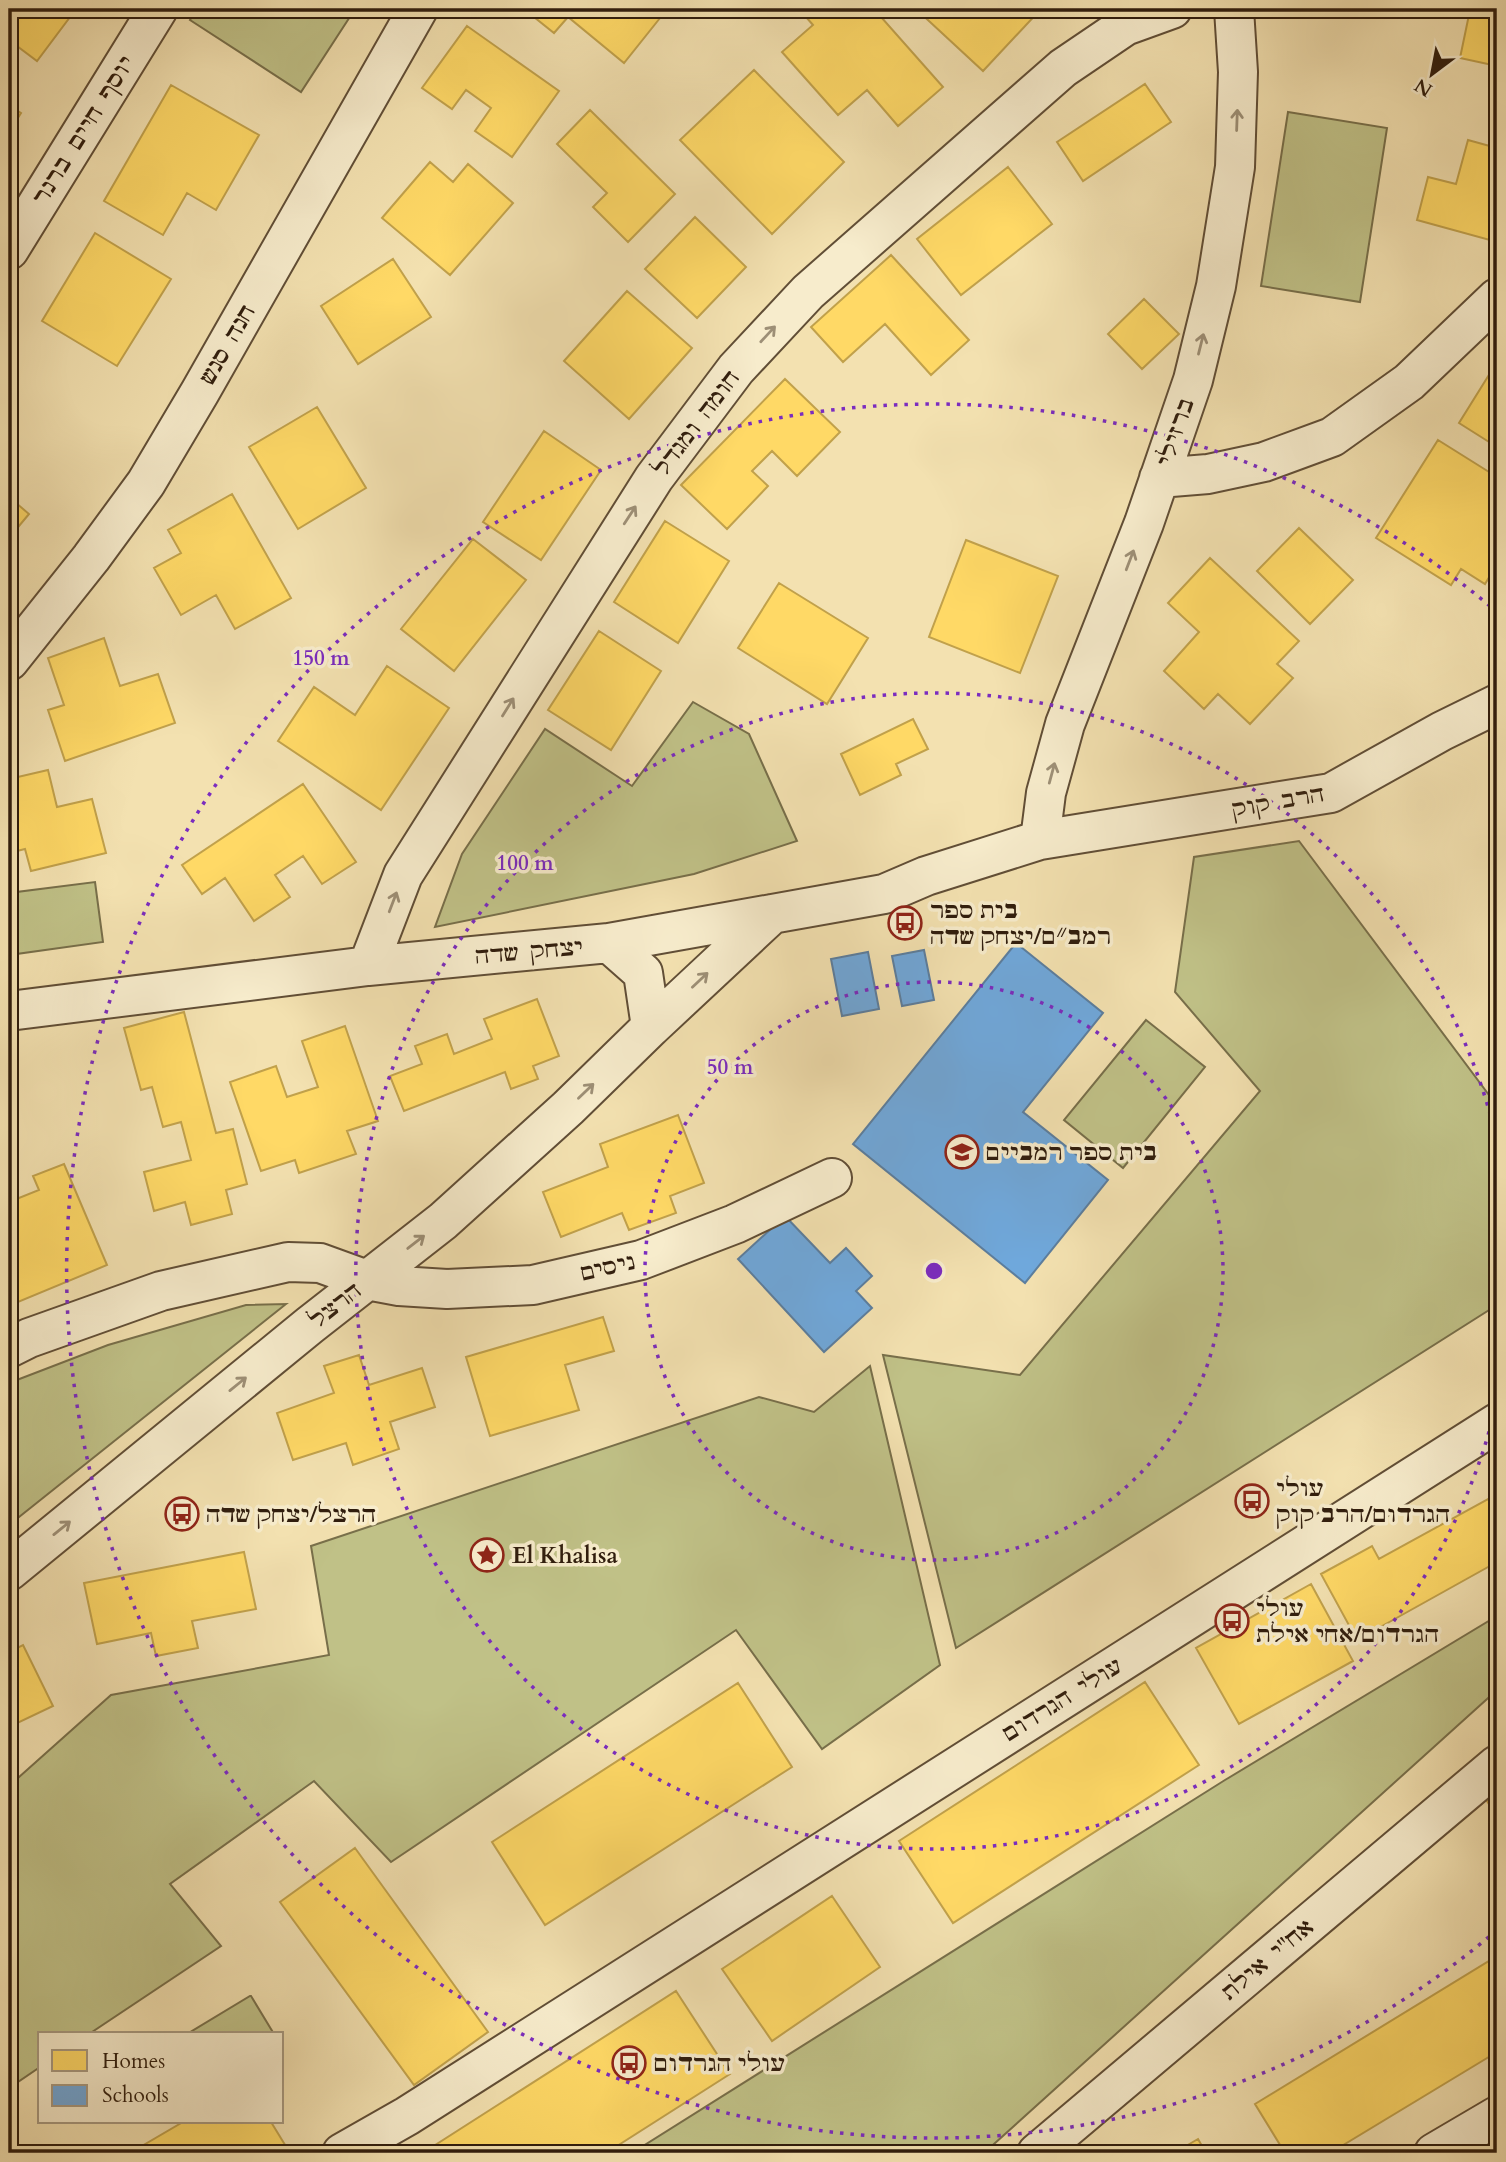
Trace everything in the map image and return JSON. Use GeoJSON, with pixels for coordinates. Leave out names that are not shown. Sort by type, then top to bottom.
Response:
{"type":"FeatureCollection","features":[{"type":"Feature","properties":{"kind":"street","name":"יוסף חיים ברנר"},"geometry":{"type":"LineString","coordinates":[[9,250],[158,9]]}},
{"type":"Feature","properties":{"kind":"street","name":"חנה סנש"},"geometry":{"type":"LineString","coordinates":[[9,661],[91,558],[146,483],[418,9]]}},
{"type":"Feature","properties":{"kind":"street","name":"חומה ומגדל"},"geometry":{"type":"LineString","coordinates":[[368,966],[403,875],[654,478],[736,369],[808,292],[1063,68],[1125,26],[1172,9]]}},
{"type":"Feature","properties":{"kind":"street","name":"ברזילי"},"geometry":{"type":"LineString","coordinates":[[1040,840],[1046,793],[1065,724],[1101,636],[1159,478],[1196,367],[1216,286],[1233,180],[1238,72],[1234,9]]}},
{"type":"Feature","properties":{"kind":"street"},"geometry":{"type":"LineString","coordinates":[[1159,478],[1208,474],[1264,463],[1332,437],[1409,382],[1497,299]]}},
{"type":"Feature","properties":{"kind":"street","name":"הרב קוק"},"geometry":{"type":"LineString","coordinates":[[1040,840],[1331,793],[1497,704]]}},
{"type":"Feature","properties":{"kind":"street","name":"יצחק שדה"},"geometry":{"type":"LineString","coordinates":[[9,1011],[368,966],[609,943],[884,894],[926,876],[1040,840]]}},
{"type":"Feature","properties":{"kind":"street","name":"הרצל"},"geometry":{"type":"LineString","coordinates":[[9,1571],[443,1221],[568,1108],[772,914]]}},
{"type":"Feature","properties":{"kind":"street"},"geometry":{"type":"LineString","coordinates":[[609,943],[643,973],[651,1027]]}},
{"type":"Feature","properties":{"kind":"street","name":"ניסים"},"geometry":{"type":"LineString","coordinates":[[9,1348],[29,1338],[161,1291],[288,1262],[320,1262],[367,1280],[399,1286],[447,1289],[533,1285],[641,1260],[735,1224],[832,1178]]}},
{"type":"Feature","properties":{"kind":"street","name":"עולי הגרדום"},"geometry":{"type":"LineString","coordinates":[[342,2153],[418,2108],[1497,1423]]}},
{"type":"Feature","properties":{"kind":"street","name":"אח\"י אילת"},"geometry":{"type":"LineString","coordinates":[[1037,2153],[1497,1765]]}},
{"type":"Feature","properties":{"kind":"street"},"geometry":{"type":"LineString","coordinates":[[1434,2153],[1497,2116]]}},
{"type":"Feature","properties":{"kind":"green space"},"geometry":{"type":"Polygon","coordinates":[[[197,9],[355,9],[301,92],[190,20],[197,9]]]}},
{"type":"Feature","properties":{"kind":"green space"},"geometry":{"type":"Polygon","coordinates":[[[1288,112],[1387,128],[1360,302],[1261,286],[1288,112]]]}},
{"type":"Feature","properties":{"kind":"green space"},"geometry":{"type":"Polygon","coordinates":[[[693,702],[749,734],[797,841],[694,874],[435,927],[462,854],[545,729],[632,786],[693,702]]]}},
{"type":"Feature","properties":{"kind":"green space"},"geometry":{"type":"Polygon","coordinates":[[[1299,841],[1489,1095],[1497,1091],[1497,1305],[956,1648],[883,1355],[1020,1375],[1260,1091],[1175,992],[1194,857],[1299,841]]]}},
{"type":"Feature","properties":{"kind":"green space"},"geometry":{"type":"Polygon","coordinates":[[[95,882],[103,942],[9,955],[9,893],[95,882]]]}},
{"type":"Feature","properties":{"kind":"green space"},"geometry":{"type":"Polygon","coordinates":[[[1146,1020],[1205,1067],[1123,1168],[1064,1120],[1146,1020]]]}},
{"type":"Feature","properties":{"kind":"green space"},"geometry":{"type":"Polygon","coordinates":[[[286,1304],[9,1525],[9,1383],[108,1345],[246,1305],[286,1304]]]}},
{"type":"Feature","properties":{"kind":"green space"},"geometry":{"type":"Polygon","coordinates":[[[870,1366],[940,1665],[822,1749],[736,1630],[391,1862],[314,1781],[170,1884],[221,1946],[92,2032],[38,2032],[38,2068],[9,2088],[9,1786],[111,1695],[329,1655],[311,1546],[759,1397],[814,1412],[870,1366]]]}},
{"type":"Feature","properties":{"kind":"green space"},"geometry":{"type":"Polygon","coordinates":[[[1497,1616],[1497,1690],[984,2153],[632,2153],[1225,1780],[1497,1616]]]}},
{"type":"Feature","properties":{"kind":"green space"},"geometry":{"type":"Polygon","coordinates":[[[250,1996],[273,2032],[190,2032],[250,1996]]]}},
{"type":"Feature","properties":{"kind":"building: Homes"},"geometry":{"type":"Polygon","coordinates":[[[9,9],[76,9],[37,61],[9,40],[9,9]]]}},
{"type":"Feature","properties":{"kind":"building: Homes"},"geometry":{"type":"Polygon","coordinates":[[[524,9],[649,9],[660,18],[624,63],[568,17],[554,33],[524,9]]]}},
{"type":"Feature","properties":{"kind":"building: Homes"},"geometry":{"type":"Polygon","coordinates":[[[799,9],[874,9],[943,87],[898,126],[867,90],[838,115],[782,52],[813,25],[799,9]]]}},
{"type":"Feature","properties":{"kind":"building: Homes"},"geometry":{"type":"Polygon","coordinates":[[[916,9],[1041,9],[983,71],[916,9]]]}},
{"type":"Feature","properties":{"kind":"building: Homes"},"geometry":{"type":"Polygon","coordinates":[[[1470,10],[1497,16],[1497,66],[1460,58],[1470,10]]]}},
{"type":"Feature","properties":{"kind":"building: Homes"},"geometry":{"type":"Polygon","coordinates":[[[467,26],[559,91],[512,157],[475,131],[491,108],[466,90],[452,109],[422,88],[467,26]]]}},
{"type":"Feature","properties":{"kind":"building: Homes"},"geometry":{"type":"Polygon","coordinates":[[[754,70],[844,162],[772,234],[680,140],[754,70]]]}},
{"type":"Feature","properties":{"kind":"building: Homes"},"geometry":{"type":"Polygon","coordinates":[[[1145,84],[1171,122],[1083,181],[1057,142],[1145,84]]]}},
{"type":"Feature","properties":{"kind":"building: Homes"},"geometry":{"type":"Polygon","coordinates":[[[171,85],[259,135],[216,210],[187,193],[163,235],[104,201],[171,85]]]}},
{"type":"Feature","properties":{"kind":"building: Homes"},"geometry":{"type":"Polygon","coordinates":[[[9,105],[21,113],[9,132],[9,105]]]}},
{"type":"Feature","properties":{"kind":"building: Homes"},"geometry":{"type":"Polygon","coordinates":[[[590,110],[675,194],[628,242],[593,207],[607,193],[557,144],[590,110]]]}},
{"type":"Feature","properties":{"kind":"building: Homes"},"geometry":{"type":"Polygon","coordinates":[[[1468,140],[1497,148],[1497,242],[1417,220],[1428,177],[1456,184],[1468,140]]]}},
{"type":"Feature","properties":{"kind":"building: Homes"},"geometry":{"type":"Polygon","coordinates":[[[430,162],[453,182],[468,164],[513,203],[450,275],[382,218],[430,162]]]}},
{"type":"Feature","properties":{"kind":"building: Homes"},"geometry":{"type":"Polygon","coordinates":[[[1008,167],[1052,224],[961,295],[917,239],[1008,167]]]}},
{"type":"Feature","properties":{"kind":"building: Homes"},"geometry":{"type":"Polygon","coordinates":[[[695,217],[746,267],[697,318],[645,269],[695,217]]]}},
{"type":"Feature","properties":{"kind":"building: Homes"},"geometry":{"type":"Polygon","coordinates":[[[95,233],[171,279],[117,366],[42,321],[95,233]]]}},
{"type":"Feature","properties":{"kind":"building: Homes"},"geometry":{"type":"Polygon","coordinates":[[[891,255],[969,340],[931,375],[885,324],[843,362],[811,327],[891,255]]]}},
{"type":"Feature","properties":{"kind":"building: Homes"},"geometry":{"type":"Polygon","coordinates":[[[393,259],[431,317],[358,364],[321,306],[393,259]]]}},
{"type":"Feature","properties":{"kind":"building: Homes"},"geometry":{"type":"Polygon","coordinates":[[[627,291],[692,348],[629,419],[564,361],[627,291]]]}},
{"type":"Feature","properties":{"kind":"building: Homes"},"geometry":{"type":"Polygon","coordinates":[[[1144,299],[1179,334],[1142,369],[1108,334],[1144,299]]]}},
{"type":"Feature","properties":{"kind":"building: Homes"},"geometry":{"type":"Polygon","coordinates":[[[1497,362],[1497,447],[1459,423],[1497,362]]]}},
{"type":"Feature","properties":{"kind":"building: Homes"},"geometry":{"type":"Polygon","coordinates":[[[785,379],[840,432],[797,476],[772,451],[752,471],[768,486],[727,529],[681,485],[785,379]]]}},
{"type":"Feature","properties":{"kind":"building: Homes"},"geometry":{"type":"Polygon","coordinates":[[[317,407],[366,488],[298,529],[249,447],[317,407]]]}},
{"type":"Feature","properties":{"kind":"building: Homes"},"geometry":{"type":"Polygon","coordinates":[[[544,431],[601,470],[541,560],[483,522],[544,431]]]}},
{"type":"Feature","properties":{"kind":"building: Homes"},"geometry":{"type":"Polygon","coordinates":[[[1438,440],[1497,477],[1497,564],[1485,584],[1461,569],[1451,585],[1376,538],[1438,440]]]}},
{"type":"Feature","properties":{"kind":"building: Homes"},"geometry":{"type":"Polygon","coordinates":[[[232,494],[291,598],[235,629],[216,595],[181,615],[154,568],[181,553],[168,530],[232,494]]]}},
{"type":"Feature","properties":{"kind":"building: Homes"},"geometry":{"type":"Polygon","coordinates":[[[9,497],[29,514],[9,538],[9,497]]]}},
{"type":"Feature","properties":{"kind":"building: Homes"},"geometry":{"type":"Polygon","coordinates":[[[665,521],[729,561],[678,643],[614,602],[665,521]]]}},
{"type":"Feature","properties":{"kind":"building: Homes"},"geometry":{"type":"Polygon","coordinates":[[[1299,528],[1353,580],[1310,624],[1257,571],[1299,528]]]}},
{"type":"Feature","properties":{"kind":"building: Homes"},"geometry":{"type":"Polygon","coordinates":[[[473,539],[526,580],[454,671],[401,629],[473,539]]]}},
{"type":"Feature","properties":{"kind":"building: Homes"},"geometry":{"type":"Polygon","coordinates":[[[966,540],[1058,576],[1020,673],[929,637],[966,540]]]}},
{"type":"Feature","properties":{"kind":"building: Homes"},"geometry":{"type":"Polygon","coordinates":[[[1210,558],[1299,641],[1277,664],[1293,678],[1250,724],[1218,694],[1204,709],[1164,671],[1199,632],[1168,603],[1210,558]]]}},
{"type":"Feature","properties":{"kind":"building: Homes"},"geometry":{"type":"Polygon","coordinates":[[[779,583],[868,638],[827,704],[738,648],[779,583]]]}},
{"type":"Feature","properties":{"kind":"building: Homes"},"geometry":{"type":"Polygon","coordinates":[[[599,631],[661,671],[611,750],[548,710],[599,631]]]}},
{"type":"Feature","properties":{"kind":"building: Homes"},"geometry":{"type":"Polygon","coordinates":[[[104,638],[120,686],[158,674],[175,723],[65,761],[48,710],[64,705],[48,658],[104,638]]]}},
{"type":"Feature","properties":{"kind":"building: Homes"},"geometry":{"type":"Polygon","coordinates":[[[387,666],[449,708],[381,810],[278,741],[314,687],[355,715],[387,666]]]}},
{"type":"Feature","properties":{"kind":"building: Homes"},"geometry":{"type":"Polygon","coordinates":[[[913,719],[928,749],[896,764],[901,775],[860,795],[841,754],[913,719]]]}},
{"type":"Feature","properties":{"kind":"building: Homes"},"geometry":{"type":"Polygon","coordinates":[[[48,770],[57,807],[92,799],[106,853],[31,871],[25,849],[9,853],[9,779],[48,770]]]}},
{"type":"Feature","properties":{"kind":"building: Homes"},"geometry":{"type":"Polygon","coordinates":[[[303,784],[356,862],[322,884],[303,856],[275,875],[290,897],[254,921],[225,878],[202,894],[182,865],[303,784]]]}},
{"type":"Feature","properties":{"kind":"building: Homes"},"geometry":{"type":"Polygon","coordinates":[[[537,999],[559,1056],[533,1066],[538,1079],[511,1089],[505,1072],[404,1111],[390,1076],[422,1064],[415,1046],[447,1034],[454,1054],[492,1039],[484,1019],[537,999]]]}},
{"type":"Feature","properties":{"kind":"building: Homes"},"geometry":{"type":"Polygon","coordinates":[[[184,1012],[216,1133],[233,1129],[247,1184],[226,1190],[232,1214],[191,1225],[185,1202],[154,1211],[144,1172],[191,1160],[181,1122],[163,1127],[152,1087],[141,1090],[124,1028],[184,1012]]]}},
{"type":"Feature","properties":{"kind":"building: Homes"},"geometry":{"type":"Polygon","coordinates":[[[345,1026],[378,1121],[347,1131],[356,1154],[299,1173],[295,1160],[261,1171],[230,1082],[276,1066],[287,1097],[318,1087],[302,1041],[345,1026]]]}},
{"type":"Feature","properties":{"kind":"building: Homes"},"geometry":{"type":"Polygon","coordinates":[[[678,1115],[704,1183],[670,1196],[676,1213],[629,1230],[622,1213],[561,1237],[543,1192],[608,1167],[600,1144],[678,1115]]]}},
{"type":"Feature","properties":{"kind":"building: Homes"},"geometry":{"type":"Polygon","coordinates":[[[64,1164],[107,1265],[18,1302],[9,1280],[9,1202],[39,1190],[33,1176],[64,1164]]]}},
{"type":"Feature","properties":{"kind":"building: Homes"},"geometry":{"type":"Polygon","coordinates":[[[603,1317],[614,1351],[565,1365],[579,1410],[490,1436],[466,1357],[603,1317]]]}},
{"type":"Feature","properties":{"kind":"building: Homes"},"geometry":{"type":"Polygon","coordinates":[[[359,1355],[369,1385],[422,1368],[435,1407],[390,1422],[399,1449],[353,1465],[346,1443],[293,1460],[277,1413],[334,1393],[324,1366],[359,1355]]]}},
{"type":"Feature","properties":{"kind":"building: Homes"},"geometry":{"type":"Polygon","coordinates":[[[1488,1499],[1497,1515],[1497,1562],[1357,1640],[1321,1574],[1372,1546],[1379,1559],[1488,1499]]]}},
{"type":"Feature","properties":{"kind":"building: Homes"},"geometry":{"type":"Polygon","coordinates":[[[244,1552],[256,1609],[192,1621],[198,1648],[156,1656],[151,1633],[97,1644],[84,1583],[244,1552]]]}},
{"type":"Feature","properties":{"kind":"building: Homes"},"geometry":{"type":"Polygon","coordinates":[[[1311,1584],[1353,1661],[1239,1724],[1196,1648],[1311,1584]]]}},
{"type":"Feature","properties":{"kind":"building: Homes"},"geometry":{"type":"Polygon","coordinates":[[[23,1645],[53,1706],[9,1727],[9,1652],[23,1645]]]}},
{"type":"Feature","properties":{"kind":"building: Homes"},"geometry":{"type":"Polygon","coordinates":[[[1145,1682],[1199,1765],[953,1923],[899,1841],[1145,1682]]]}},
{"type":"Feature","properties":{"kind":"building: Homes"},"geometry":{"type":"Polygon","coordinates":[[[738,1683],[792,1767],[545,1925],[492,1842],[738,1683]]]}},
{"type":"Feature","properties":{"kind":"building: Homes"},"geometry":{"type":"Polygon","coordinates":[[[1497,1783],[1497,1817],[1482,1793],[1497,1783]]]}},
{"type":"Feature","properties":{"kind":"building: Homes"},"geometry":{"type":"Polygon","coordinates":[[[355,1848],[488,2032],[414,2085],[280,1902],[355,1848]]]}},
{"type":"Feature","properties":{"kind":"building: Homes"},"geometry":{"type":"Polygon","coordinates":[[[832,1896],[880,1967],[772,2041],[722,1969],[832,1896]]]}},
{"type":"Feature","properties":{"kind":"building: Homes"},"geometry":{"type":"Polygon","coordinates":[[[1489,1961],[1497,1975],[1497,2052],[1330,2153],[1285,2153],[1255,2104],[1489,1961]]]}},
{"type":"Feature","properties":{"kind":"building: Homes"},"geometry":{"type":"Polygon","coordinates":[[[676,1991],[730,2074],[606,2153],[432,2153],[429,2149],[676,1991]]]}},
{"type":"Feature","properties":{"kind":"building: Homes"},"geometry":{"type":"Polygon","coordinates":[[[180,2124],[272,2124],[290,2153],[130,2153],[180,2124]]]}},
{"type":"Feature","properties":{"kind":"building: Homes"},"geometry":{"type":"Polygon","coordinates":[[[1198,2139],[1206,2153],[1174,2153],[1198,2139]]]}},
{"type":"Feature","properties":{"kind":"building: Schools"},"geometry":{"type":"Polygon","coordinates":[[[1016,943],[1103,1013],[1023,1112],[1108,1180],[1025,1283],[853,1144],[1016,943]]]}},
{"type":"Feature","properties":{"kind":"building: Schools"},"geometry":{"type":"Polygon","coordinates":[[[924,950],[934,1000],[902,1006],[892,956],[924,950]]]}},
{"type":"Feature","properties":{"kind":"building: Schools"},"geometry":{"type":"Polygon","coordinates":[[[868,952],[879,1009],[842,1016],[831,959],[868,952]]]}},
{"type":"Feature","properties":{"kind":"building: Schools"},"geometry":{"type":"Polygon","coordinates":[[[785,1216],[830,1263],[846,1248],[872,1276],[856,1291],[872,1308],[824,1352],[738,1259],[785,1216]]]}},
{"type":"Feature","properties":{"kind":"place","name":"בית ספר רמב״ם/יצחק שדה"},"geometry":{"type":"Point","coordinates":[905,923]}},
{"type":"Feature","properties":{"kind":"place","name":"בית ספר רמביים"},"geometry":{"type":"Point","coordinates":[962,1152]}},
{"type":"Feature","properties":{"kind":"place","name":"עולי הגרדום/הרב קוק"},"geometry":{"type":"Point","coordinates":[1252,1501]}},
{"type":"Feature","properties":{"kind":"place","name":"הרצל/יצחק שדה"},"geometry":{"type":"Point","coordinates":[182,1514]}},
{"type":"Feature","properties":{"kind":"place","name":"El Khalisa"},"geometry":{"type":"Point","coordinates":[487,1555]}},
{"type":"Feature","properties":{"kind":"place","name":"עולי הגרדום/אחי אילת"},"geometry":{"type":"Point","coordinates":[1232,1621]}},
{"type":"Feature","properties":{"kind":"place","name":"עולי הגרדום"},"geometry":{"type":"Point","coordinates":[629,2063]}}]}
